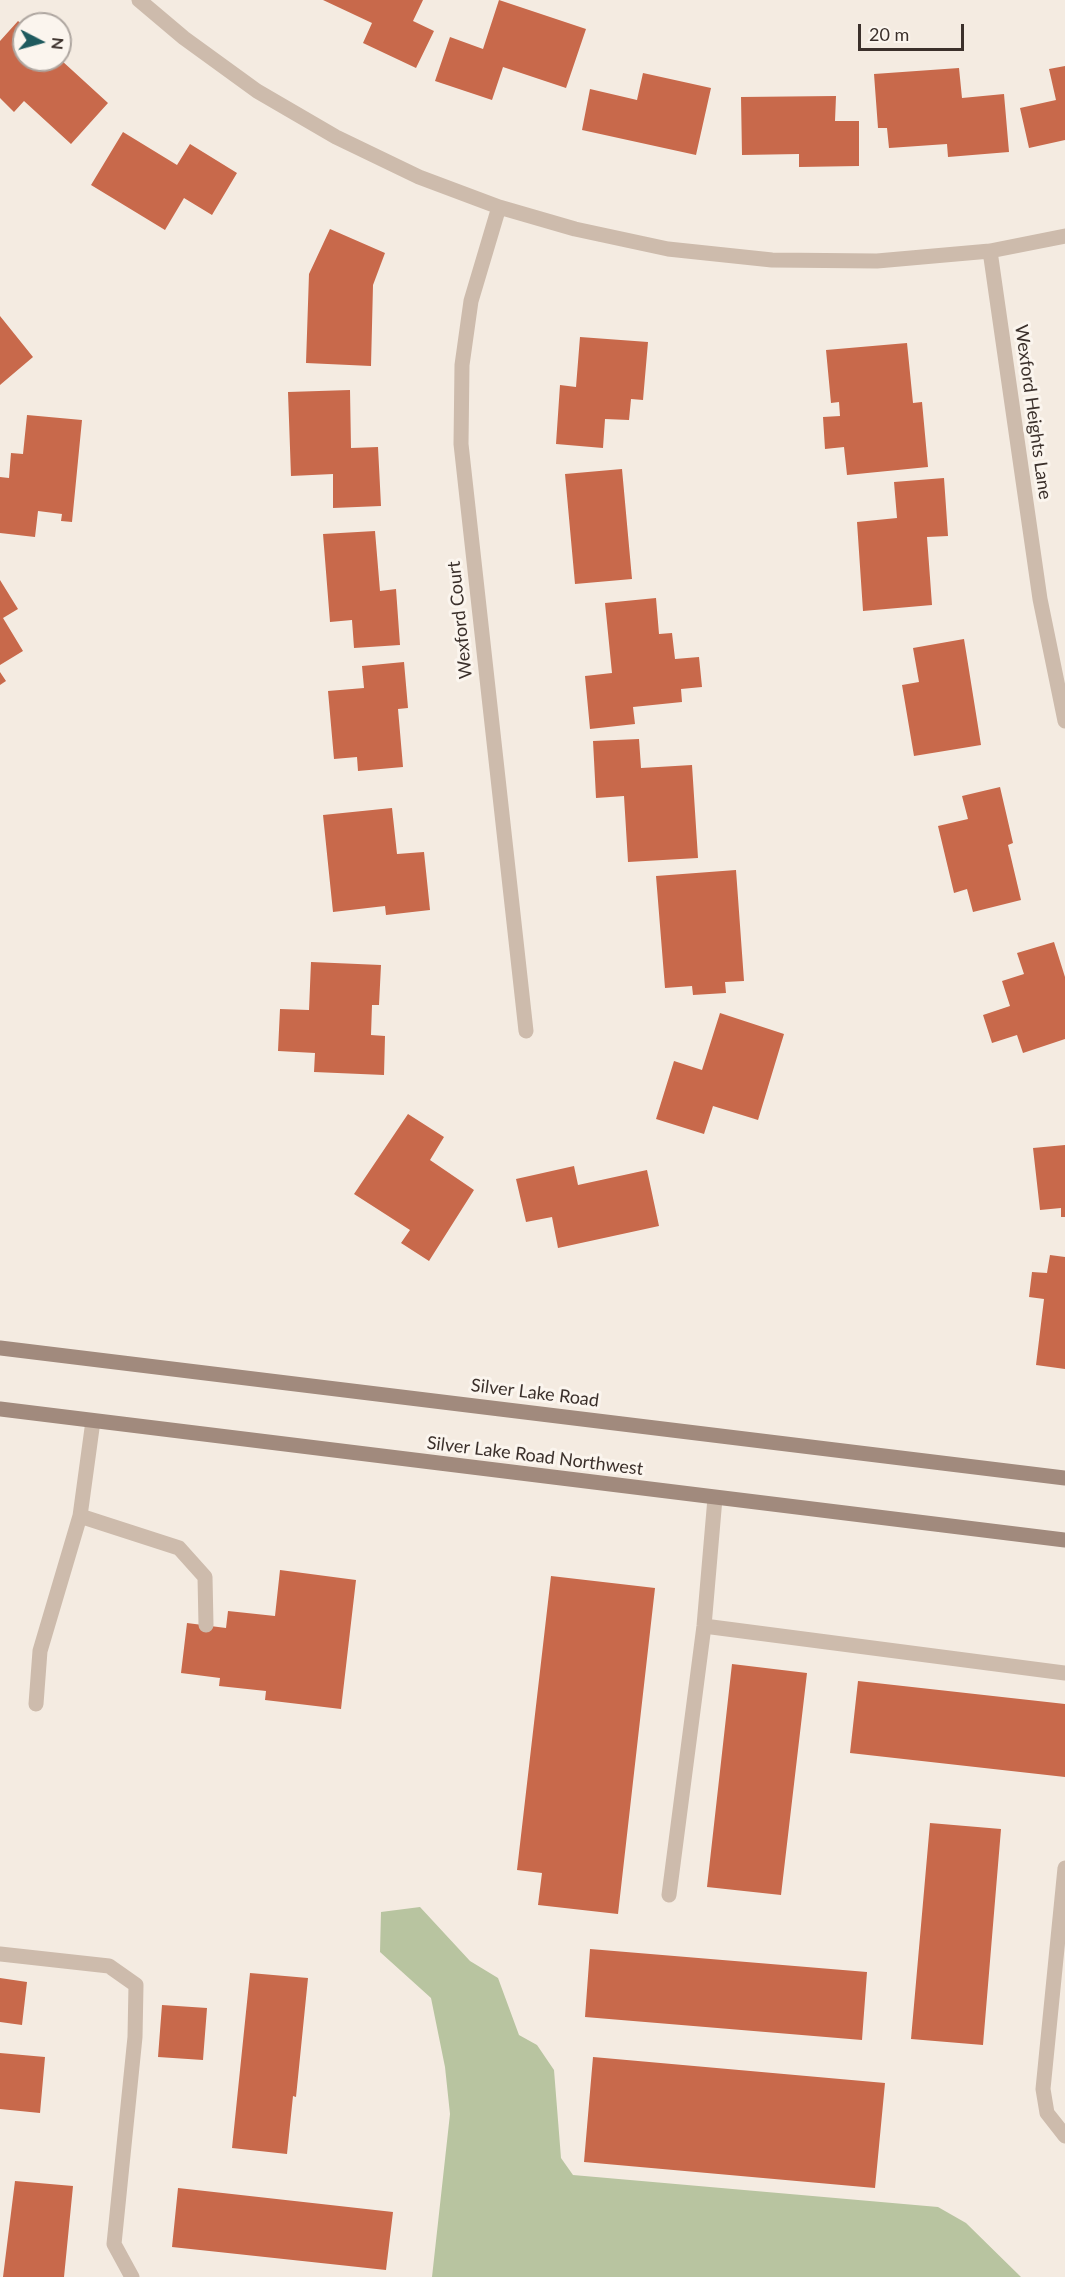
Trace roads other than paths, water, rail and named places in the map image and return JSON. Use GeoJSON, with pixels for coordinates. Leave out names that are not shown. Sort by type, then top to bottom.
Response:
{"type":"FeatureCollection","features":[{"type":"Feature","properties":{"kind":"main road","name":"Silver Lake Road"},"geometry":{"type":"LineString","coordinates":[[0,1348],[1065,1478]]}},
{"type":"Feature","properties":{"kind":"main road","name":"Silver Lake Road Northwest"},"geometry":{"type":"LineString","coordinates":[[0,1409],[1065,1540]]}},
{"type":"Feature","properties":{"kind":"street"},"geometry":{"type":"LineString","coordinates":[[139,0],[184,38],[258,91],[336,137],[419,177],[499,207],[575,229],[668,249],[772,260],[877,261],[990,251],[1065,236]]}},
{"type":"Feature","properties":{"kind":"street","name":"Wexford Court"},"geometry":{"type":"LineString","coordinates":[[499,207],[471,301],[462,365],[461,444],[526,1030]]}},
{"type":"Feature","properties":{"kind":"street","name":"Wexford Heights Lane"},"geometry":{"type":"LineString","coordinates":[[990,251],[1040,599],[1065,721]]}},
{"type":"Feature","properties":{"kind":"street"},"geometry":{"type":"LineString","coordinates":[[36,1704],[40,1652],[80,1516],[93,1421]]}},
{"type":"Feature","properties":{"kind":"street"},"geometry":{"type":"LineString","coordinates":[[669,1896],[704,1626],[715,1498]]}},
{"type":"Feature","properties":{"kind":"street"},"geometry":{"type":"LineString","coordinates":[[80,1516],[179,1548],[205,1577],[206,1625]]}},
{"type":"Feature","properties":{"kind":"street"},"geometry":{"type":"LineString","coordinates":[[704,1626],[1065,1673]]}},
{"type":"Feature","properties":{"kind":"street"},"geometry":{"type":"LineString","coordinates":[[1065,1868],[1043,2089],[1047,2113],[1065,2136]]}},
{"type":"Feature","properties":{"kind":"street"},"geometry":{"type":"LineString","coordinates":[[0,1954],[109,1966],[136,1985],[135,2037],[114,2244],[132,2277]]}}]}
